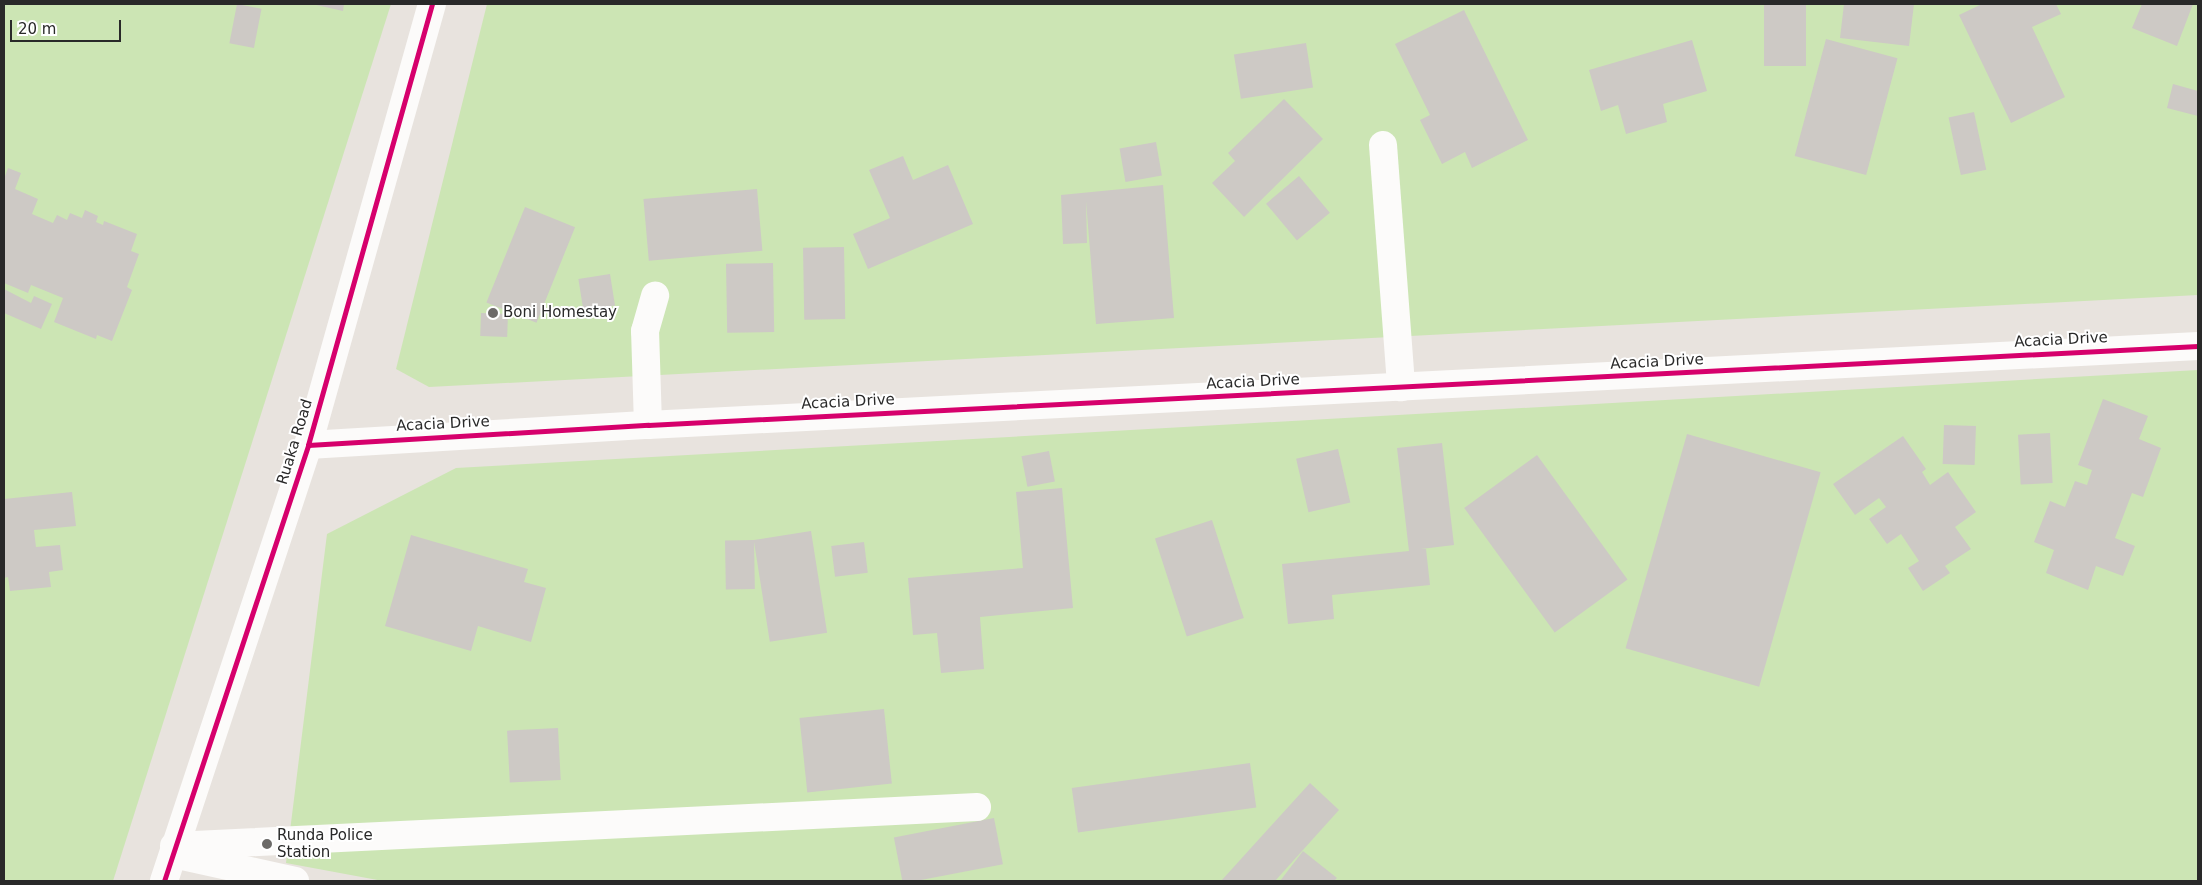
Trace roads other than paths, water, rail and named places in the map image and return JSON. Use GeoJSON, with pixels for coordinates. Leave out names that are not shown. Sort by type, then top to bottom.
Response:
{"type":"FeatureCollection","features":[{"type":"Feature","properties":{"kind":"street","name":"Ruaka Road"},"geometry":{"type":"LineString","coordinates":[[164,881],[308,445],[432,4]]}},
{"type":"Feature","properties":{"kind":"street"},"geometry":{"type":"LineString","coordinates":[[1383,145],[1401,388]]}},
{"type":"Feature","properties":{"kind":"street"},"geometry":{"type":"LineString","coordinates":[[648,425],[645,331],[655,296]]}},
{"type":"Feature","properties":{"kind":"street","name":"Acacia Drive"},"geometry":{"type":"LineString","coordinates":[[308,445],[648,425],[2198,346]]}},
{"type":"Feature","properties":{"kind":"street"},"geometry":{"type":"LineString","coordinates":[[173,850],[977,807]]}},
{"type":"Feature","properties":{"kind":"street"},"geometry":{"type":"LineString","coordinates":[[173,850],[295,881]]}},
{"type":"Feature","properties":{"kind":"place","name":"Boni Homestay"},"geometry":{"type":"Point","coordinates":[493,313]}},
{"type":"Feature","properties":{"kind":"place","name":"Runda Police Station"},"geometry":{"type":"Point","coordinates":[267,844]}}]}
